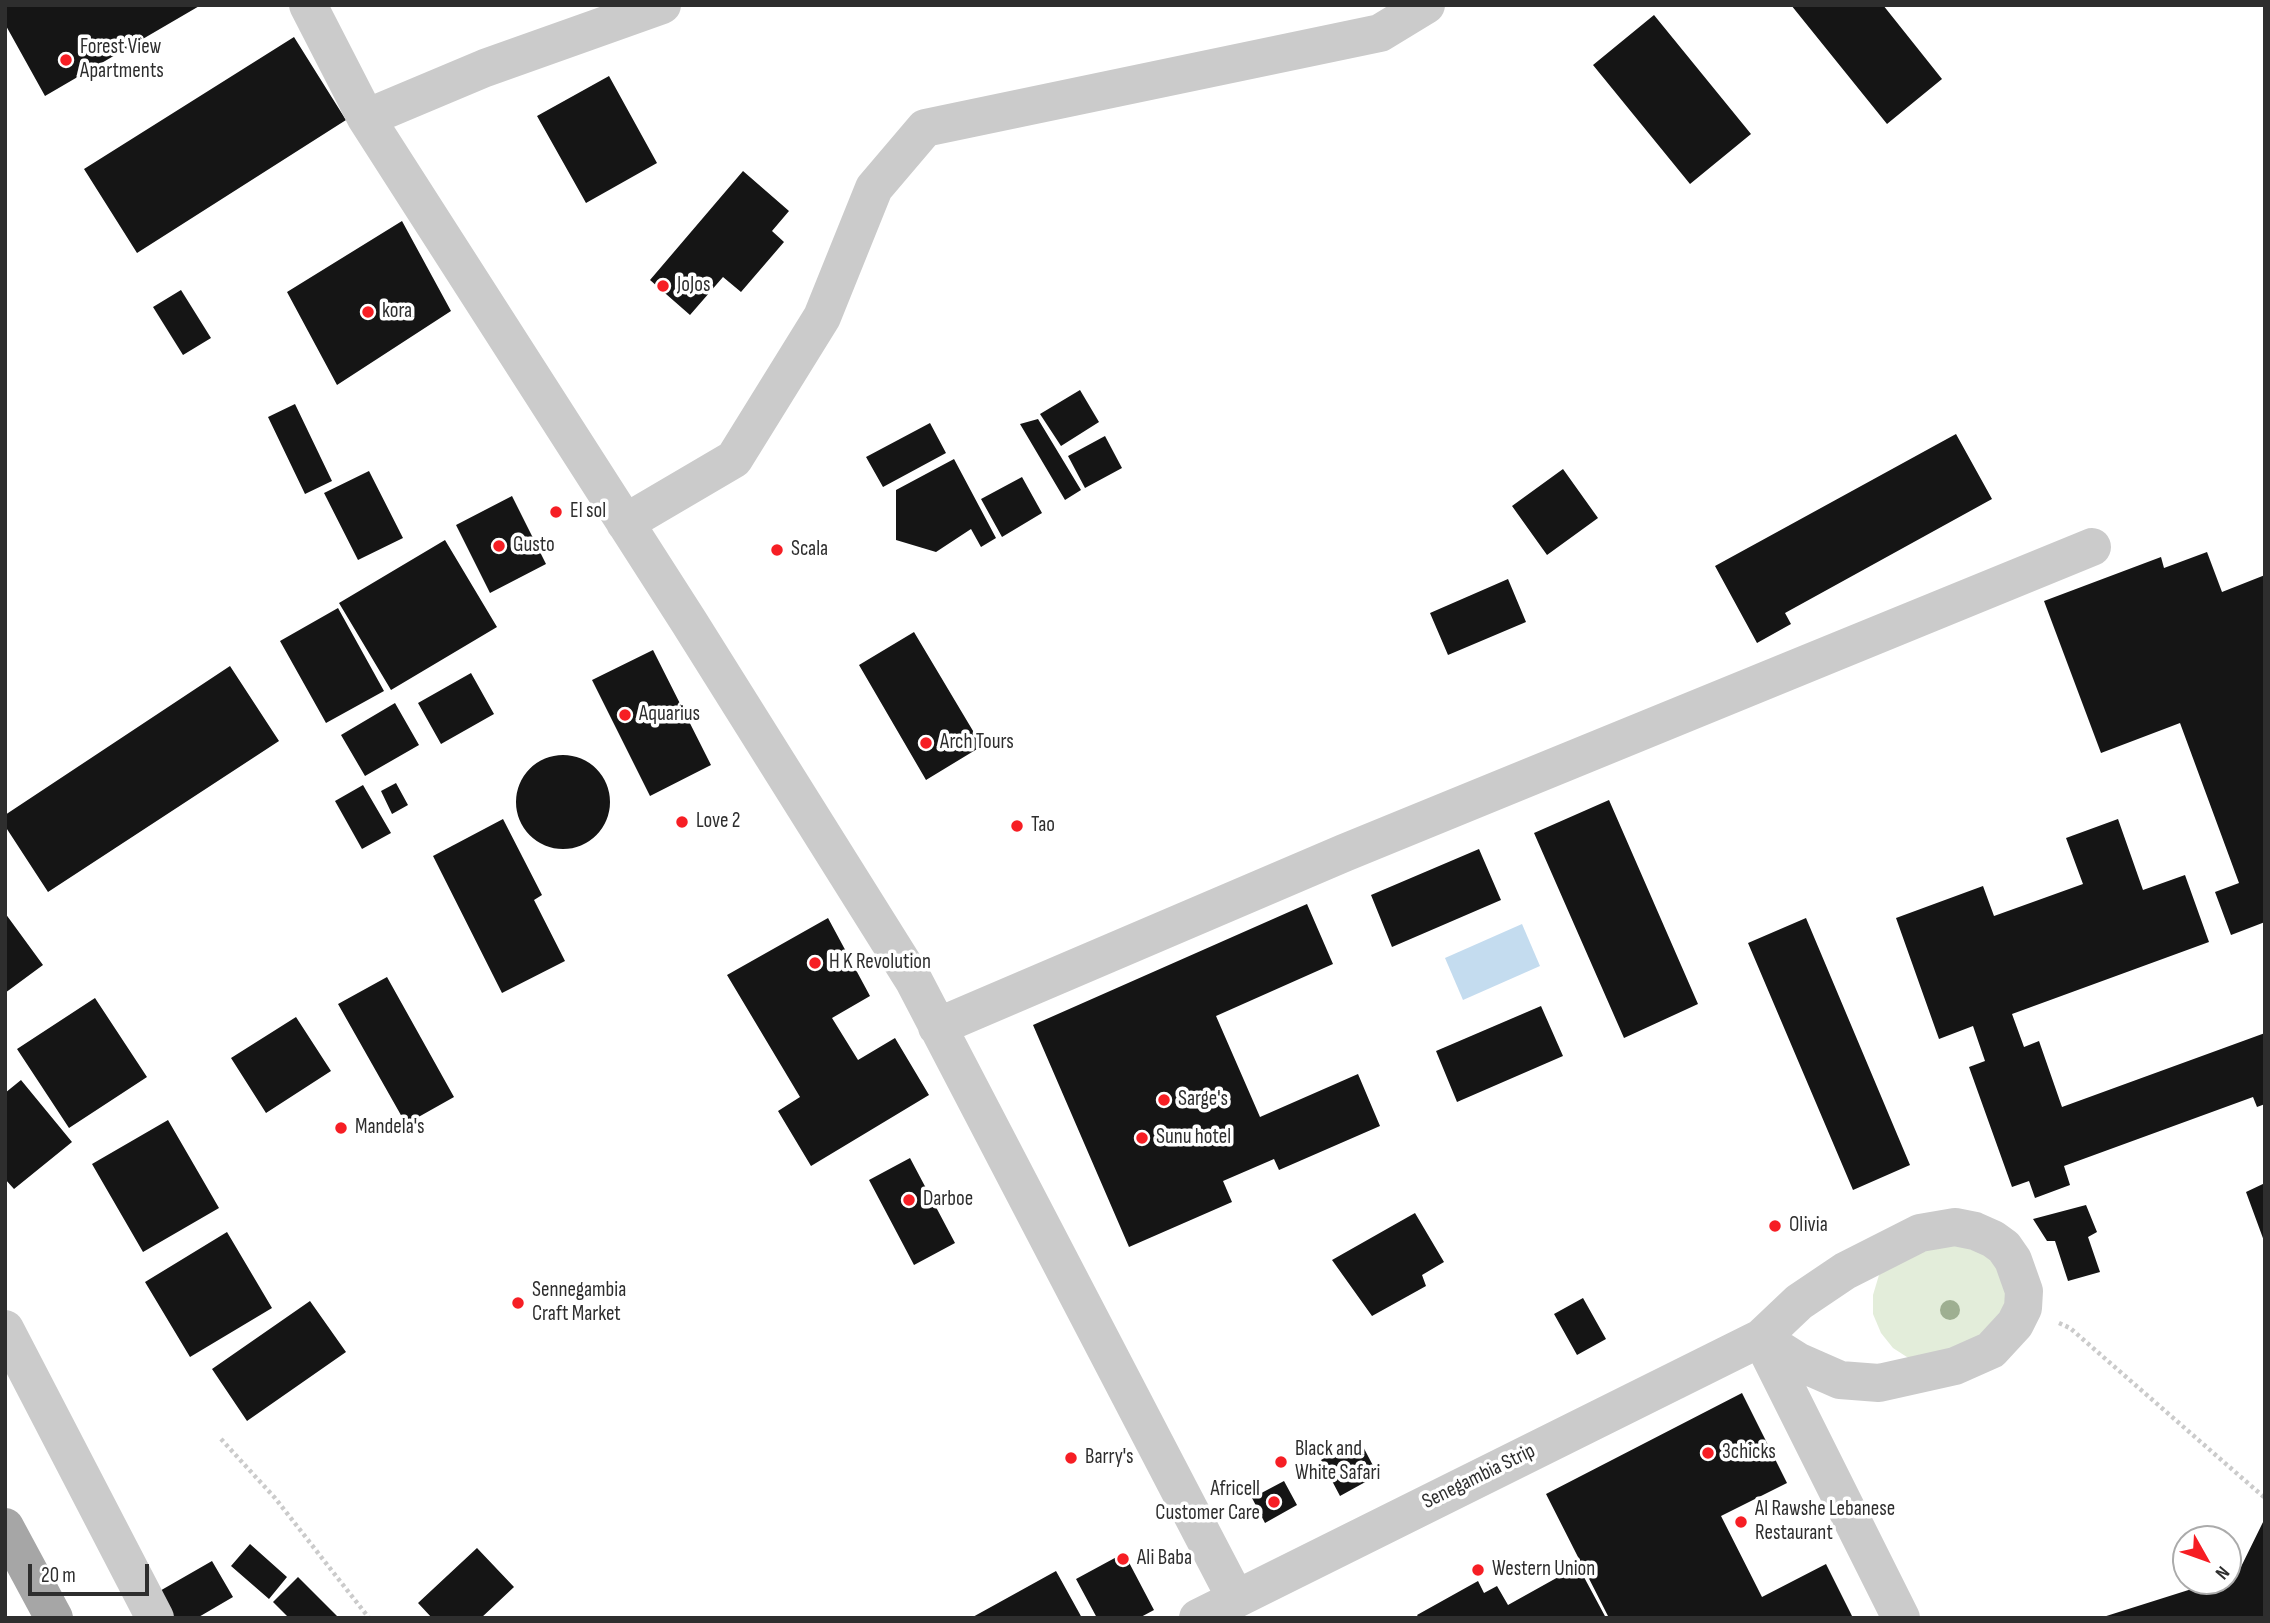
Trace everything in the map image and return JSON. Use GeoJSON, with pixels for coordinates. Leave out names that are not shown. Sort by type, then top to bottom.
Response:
{"type":"FeatureCollection","features":[{"type":"Feature","properties":{"kind":"main road"},"geometry":{"type":"LineString","coordinates":[[5,1527],[54,1618]]}},
{"type":"Feature","properties":{"kind":"street"},"geometry":{"type":"LineString","coordinates":[[308,5],[366,118],[914,981],[1235,1597]]}},
{"type":"Feature","properties":{"kind":"street"},"geometry":{"type":"LineString","coordinates":[[366,118],[485,68],[662,5]]}},
{"type":"Feature","properties":{"kind":"street"},"geometry":{"type":"LineString","coordinates":[[625,523],[734,459],[822,317],[874,188],[925,128],[1380,33],[1426,5]]}},
{"type":"Feature","properties":{"kind":"street"},"geometry":{"type":"LineString","coordinates":[[937,1027],[1344,853],[2092,547]]}},
{"type":"Feature","properties":{"kind":"street","name":"Senegambia Strip"},"geometry":{"type":"LineString","coordinates":[[1198,1618],[1235,1597],[1760,1338],[1798,1302],[1845,1271],[1920,1233],[1955,1227],[1975,1231],[2004,1247],[2020,1275],[2024,1291],[2023,1308]]}},
{"type":"Feature","properties":{"kind":"street"},"geometry":{"type":"LineString","coordinates":[[1760,1338],[1799,1362],[1840,1380],[1879,1383],[1955,1367],[1991,1350],[2015,1324],[2023,1308]]}},
{"type":"Feature","properties":{"kind":"street"},"geometry":{"type":"LineString","coordinates":[[5,1329],[155,1618]]}},
{"type":"Feature","properties":{"kind":"street"},"geometry":{"type":"LineString","coordinates":[[1760,1338],[1901,1618]]}},
{"type":"Feature","properties":{"kind":"path"},"geometry":{"type":"LineString","coordinates":[[2023,1308],[2070,1328],[2265,1498]]}},
{"type":"Feature","properties":{"kind":"path"},"geometry":{"type":"LineString","coordinates":[[221,1439],[275,1498],[369,1618]]}},
{"type":"Feature","properties":{"kind":"green space"},"geometry":{"type":"Polygon","coordinates":[[[1968,1236],[2011,1279],[1996,1339],[1910,1359],[1893,1348],[1881,1333],[1873,1314],[1873,1295],[1879,1275],[1890,1259],[1968,1236]]]}},
{"type":"Feature","properties":{"kind":"water"},"geometry":{"type":"Polygon","coordinates":[[[1522,924],[1540,966],[1463,1000],[1445,958],[1522,924]]]}},
{"type":"Feature","properties":{"kind":"building","name":"Forest View Apartments"},"geometry":{"type":"Polygon","coordinates":[[[5,5],[201,5],[45,96],[5,24],[5,5]]]}},
{"type":"Feature","properties":{"kind":"building"},"geometry":{"type":"Polygon","coordinates":[[[1791,5],[1883,5],[1942,79],[1887,124],[1791,5]]]}},
{"type":"Feature","properties":{"kind":"building"},"geometry":{"type":"Polygon","coordinates":[[[1654,15],[1751,134],[1690,184],[1593,65],[1654,15]]]}},
{"type":"Feature","properties":{"kind":"building"},"geometry":{"type":"Polygon","coordinates":[[[294,37],[346,120],[137,253],[84,169],[294,37]]]}},
{"type":"Feature","properties":{"kind":"building"},"geometry":{"type":"Polygon","coordinates":[[[609,76],[657,163],[586,203],[537,116],[609,76]]]}},
{"type":"Feature","properties":{"kind":"building"},"geometry":{"type":"Polygon","coordinates":[[[743,171],[789,211],[772,231],[784,242],[741,292],[723,277],[690,315],[650,280],[743,171]]]}},
{"type":"Feature","properties":{"kind":"building"},"geometry":{"type":"Polygon","coordinates":[[[402,221],[451,311],[337,385],[287,292],[402,221]]]}},
{"type":"Feature","properties":{"kind":"building"},"geometry":{"type":"Polygon","coordinates":[[[181,290],[211,338],[183,355],[153,307],[181,290]]]}},
{"type":"Feature","properties":{"kind":"building"},"geometry":{"type":"Polygon","coordinates":[[[1080,390],[1099,422],[1061,446],[1040,414],[1080,390]]]}},
{"type":"Feature","properties":{"kind":"building"},"geometry":{"type":"Polygon","coordinates":[[[295,404],[332,481],[305,494],[268,417],[295,404]]]}},
{"type":"Feature","properties":{"kind":"building"},"geometry":{"type":"Polygon","coordinates":[[[1038,419],[1081,490],[1065,500],[1020,424],[1038,419]]]}},
{"type":"Feature","properties":{"kind":"building"},"geometry":{"type":"Polygon","coordinates":[[[930,423],[946,453],[883,487],[866,457],[930,423]]]}},
{"type":"Feature","properties":{"kind":"building"},"geometry":{"type":"Polygon","coordinates":[[[1956,434],[1992,499],[1785,613],[1791,624],[1757,643],[1715,566],[1956,434]]]}},
{"type":"Feature","properties":{"kind":"building"},"geometry":{"type":"Polygon","coordinates":[[[1105,436],[1122,468],[1085,488],[1068,456],[1105,436]]]}},
{"type":"Feature","properties":{"kind":"building"},"geometry":{"type":"Polygon","coordinates":[[[954,459],[996,538],[981,547],[971,529],[936,552],[896,540],[896,490],[954,459]]]}},
{"type":"Feature","properties":{"kind":"building"},"geometry":{"type":"Polygon","coordinates":[[[1563,469],[1598,518],[1547,555],[1512,506],[1563,469]]]}},
{"type":"Feature","properties":{"kind":"building"},"geometry":{"type":"Polygon","coordinates":[[[369,471],[403,538],[358,560],[324,493],[369,471]]]}},
{"type":"Feature","properties":{"kind":"building"},"geometry":{"type":"Polygon","coordinates":[[[1022,477],[1042,513],[1002,537],[981,499],[1022,477]]]}},
{"type":"Feature","properties":{"kind":"building"},"geometry":{"type":"Polygon","coordinates":[[[512,496],[546,564],[490,593],[456,525],[512,496]]]}},
{"type":"Feature","properties":{"kind":"building"},"geometry":{"type":"Polygon","coordinates":[[[445,540],[497,627],[391,690],[339,603],[445,540]]]}},
{"type":"Feature","properties":{"kind":"building"},"geometry":{"type":"Polygon","coordinates":[[[2207,552],[2222,592],[2265,575],[2265,922],[2231,935],[2215,892],[2239,883],[2180,723],[2101,753],[2044,601],[2161,557],[2164,568],[2207,552]]]}},
{"type":"Feature","properties":{"kind":"building"},"geometry":{"type":"Polygon","coordinates":[[[1508,579],[1526,622],[1448,655],[1430,613],[1508,579]]]}},
{"type":"Feature","properties":{"kind":"building"},"geometry":{"type":"Polygon","coordinates":[[[338,608],[384,691],[326,723],[280,641],[338,608]]]}},
{"type":"Feature","properties":{"kind":"building"},"geometry":{"type":"Polygon","coordinates":[[[914,632],[982,746],[926,780],[859,665],[914,632]]]}},
{"type":"Feature","properties":{"kind":"building"},"geometry":{"type":"Polygon","coordinates":[[[653,650],[711,765],[650,796],[592,680],[653,650]]]}},
{"type":"Feature","properties":{"kind":"building"},"geometry":{"type":"Polygon","coordinates":[[[230,666],[279,741],[48,892],[5,826],[5,815],[230,666]]]}},
{"type":"Feature","properties":{"kind":"building"},"geometry":{"type":"Polygon","coordinates":[[[471,673],[494,714],[441,744],[418,703],[471,673]]]}},
{"type":"Feature","properties":{"kind":"building"},"geometry":{"type":"Polygon","coordinates":[[[395,703],[419,745],[365,776],[341,735],[395,703]]]}},
{"type":"Feature","properties":{"kind":"building"},"geometry":{"type":"Polygon","coordinates":[[[563,755],[581,759],[596,769],[606,784],[610,802],[606,820],[596,835],[581,845],[563,849],[545,845],[530,835],[520,820],[516,802],[520,784],[530,769],[545,759],[563,755]]]}},
{"type":"Feature","properties":{"kind":"building"},"geometry":{"type":"Polygon","coordinates":[[[396,783],[408,805],[392,814],[381,791],[396,783]]]}},
{"type":"Feature","properties":{"kind":"building"},"geometry":{"type":"Polygon","coordinates":[[[363,785],[391,833],[362,849],[335,801],[363,785]]]}},
{"type":"Feature","properties":{"kind":"building"},"geometry":{"type":"Polygon","coordinates":[[[1609,800],[1698,1004],[1624,1038],[1534,833],[1609,800]]]}},
{"type":"Feature","properties":{"kind":"building"},"geometry":{"type":"Polygon","coordinates":[[[503,819],[542,895],[534,900],[565,961],[502,993],[433,856],[503,819]]]}},
{"type":"Feature","properties":{"kind":"building"},"geometry":{"type":"Polygon","coordinates":[[[2118,819],[2143,890],[2185,875],[2209,942],[2012,1014],[2024,1047],[2039,1041],[2062,1107],[2265,1033],[2265,1104],[2257,1107],[2253,1097],[2064,1166],[2070,1185],[2035,1198],[2029,1181],[2012,1187],[1969,1067],[1985,1061],[1973,1026],[1939,1039],[1896,918],[1983,886],[1994,916],[2083,884],[2066,838],[2118,819]]]}},
{"type":"Feature","properties":{"kind":"building"},"geometry":{"type":"Polygon","coordinates":[[[1479,849],[1501,900],[1392,947],[1371,895],[1479,849]]]}},
{"type":"Feature","properties":{"kind":"building"},"geometry":{"type":"Polygon","coordinates":[[[1307,904],[1333,964],[1216,1016],[1260,1117],[1358,1074],[1380,1126],[1279,1170],[1274,1159],[1223,1181],[1232,1202],[1129,1247],[1033,1025],[1307,904]]]}},
{"type":"Feature","properties":{"kind":"building"},"geometry":{"type":"Polygon","coordinates":[[[5,913],[43,965],[5,993],[5,913]]]}},
{"type":"Feature","properties":{"kind":"building"},"geometry":{"type":"Polygon","coordinates":[[[828,918],[870,996],[832,1018],[858,1060],[895,1038],[929,1095],[811,1166],[778,1111],[800,1097],[727,975],[828,918]]]}},
{"type":"Feature","properties":{"kind":"building"},"geometry":{"type":"Polygon","coordinates":[[[1806,918],[1910,1165],[1853,1190],[1748,943],[1806,918]]]}},
{"type":"Feature","properties":{"kind":"building"},"geometry":{"type":"Polygon","coordinates":[[[387,977],[454,1097],[406,1124],[338,1004],[387,977]]]}},
{"type":"Feature","properties":{"kind":"building"},"geometry":{"type":"Polygon","coordinates":[[[95,998],[147,1077],[69,1128],[17,1049],[95,998]]]}},
{"type":"Feature","properties":{"kind":"building"},"geometry":{"type":"Polygon","coordinates":[[[1541,1006],[1563,1056],[1457,1102],[1436,1051],[1541,1006]]]}},
{"type":"Feature","properties":{"kind":"building"},"geometry":{"type":"Polygon","coordinates":[[[296,1017],[331,1071],[266,1113],[231,1058],[296,1017]]]}},
{"type":"Feature","properties":{"kind":"building"},"geometry":{"type":"Polygon","coordinates":[[[21,1080],[72,1142],[14,1189],[5,1179],[5,1093],[21,1080]]]}},
{"type":"Feature","properties":{"kind":"building"},"geometry":{"type":"Polygon","coordinates":[[[168,1120],[219,1208],[143,1252],[92,1164],[168,1120]]]}},
{"type":"Feature","properties":{"kind":"building"},"geometry":{"type":"Polygon","coordinates":[[[910,1158],[955,1243],[914,1265],[869,1180],[910,1158]]]}},
{"type":"Feature","properties":{"kind":"building"},"geometry":{"type":"Polygon","coordinates":[[[2265,1183],[2265,1241],[2264,1241],[2246,1192],[2265,1183]]]}},
{"type":"Feature","properties":{"kind":"building"},"geometry":{"type":"Polygon","coordinates":[[[2086,1205],[2097,1232],[2088,1237],[2100,1272],[2068,1281],[2055,1241],[2047,1241],[2033,1219],[2086,1205]]]}},
{"type":"Feature","properties":{"kind":"building"},"geometry":{"type":"Polygon","coordinates":[[[1415,1213],[1444,1262],[1422,1275],[1426,1286],[1372,1316],[1332,1260],[1415,1213]]]}},
{"type":"Feature","properties":{"kind":"building"},"geometry":{"type":"Polygon","coordinates":[[[227,1232],[272,1308],[190,1357],[145,1282],[227,1232]]]}},
{"type":"Feature","properties":{"kind":"building"},"geometry":{"type":"Polygon","coordinates":[[[1583,1298],[1606,1339],[1577,1355],[1554,1314],[1583,1298]]]}},
{"type":"Feature","properties":{"kind":"building"},"geometry":{"type":"Polygon","coordinates":[[[310,1301],[346,1352],[247,1421],[212,1369],[310,1301]]]}},
{"type":"Feature","properties":{"kind":"building"},"geometry":{"type":"Polygon","coordinates":[[[1742,1393],[1787,1483],[1721,1516],[1762,1597],[1826,1564],[1853,1618],[1609,1618],[1546,1494],[1742,1393]]]}},
{"type":"Feature","properties":{"kind":"building"},"geometry":{"type":"Polygon","coordinates":[[[1359,1439],[1378,1475],[1340,1496],[1321,1460],[1359,1439]]]}},
{"type":"Feature","properties":{"kind":"building","name":"Africell Customer Care"},"geometry":{"type":"Polygon","coordinates":[[[1284,1481],[1297,1505],[1265,1523],[1252,1498],[1284,1481]]]}},
{"type":"Feature","properties":{"kind":"building"},"geometry":{"type":"Polygon","coordinates":[[[2265,1518],[2265,1618],[2100,1618],[2173,1595],[2242,1595],[2242,1565],[2265,1518]]]}},
{"type":"Feature","properties":{"kind":"building"},"geometry":{"type":"Polygon","coordinates":[[[250,1544],[287,1577],[269,1599],[231,1566],[250,1544]]]}},
{"type":"Feature","properties":{"kind":"building"},"geometry":{"type":"Polygon","coordinates":[[[477,1548],[514,1587],[481,1618],[432,1618],[418,1603],[477,1548]]]}},
{"type":"Feature","properties":{"kind":"building"},"geometry":{"type":"Polygon","coordinates":[[[1124,1553],[1154,1610],[1139,1618],[1097,1618],[1076,1579],[1124,1553]]]}},
{"type":"Feature","properties":{"kind":"building"},"geometry":{"type":"Polygon","coordinates":[[[212,1561],[233,1597],[197,1618],[164,1618],[151,1596],[212,1561]]]}},
{"type":"Feature","properties":{"kind":"building"},"geometry":{"type":"Polygon","coordinates":[[[1578,1566],[1606,1618],[1419,1618],[1417,1615],[1478,1581],[1484,1593],[1497,1586],[1508,1605],[1578,1566]]]}},
{"type":"Feature","properties":{"kind":"building"},"geometry":{"type":"Polygon","coordinates":[[[1056,1571],[1082,1618],[971,1618],[1056,1571]]]}},
{"type":"Feature","properties":{"kind":"building"},"geometry":{"type":"Polygon","coordinates":[[[298,1577],[339,1618],[289,1618],[273,1602],[298,1577]]]}},
{"type":"Feature","properties":{"kind":"place","name":"Forest View Apartments"},"geometry":{"type":"Point","coordinates":[66,60]}},
{"type":"Feature","properties":{"kind":"place","name":"JoJos"},"geometry":{"type":"Point","coordinates":[663,286]}},
{"type":"Feature","properties":{"kind":"place","name":"kora"},"geometry":{"type":"Point","coordinates":[368,312]}},
{"type":"Feature","properties":{"kind":"place","name":"El sol"},"geometry":{"type":"Point","coordinates":[556,512]}},
{"type":"Feature","properties":{"kind":"place","name":"Gusto"},"geometry":{"type":"Point","coordinates":[499,546]}},
{"type":"Feature","properties":{"kind":"place","name":"Scala"},"geometry":{"type":"Point","coordinates":[777,550]}},
{"type":"Feature","properties":{"kind":"place","name":"Aquarius"},"geometry":{"type":"Point","coordinates":[625,715]}},
{"type":"Feature","properties":{"kind":"place","name":"Arch Tours"},"geometry":{"type":"Point","coordinates":[926,743]}},
{"type":"Feature","properties":{"kind":"place","name":"Love 2"},"geometry":{"type":"Point","coordinates":[682,822]}},
{"type":"Feature","properties":{"kind":"place","name":"Tao"},"geometry":{"type":"Point","coordinates":[1017,826]}},
{"type":"Feature","properties":{"kind":"place","name":"H K Revolution"},"geometry":{"type":"Point","coordinates":[815,963]}},
{"type":"Feature","properties":{"kind":"place","name":"Sarge's"},"geometry":{"type":"Point","coordinates":[1164,1100]}},
{"type":"Feature","properties":{"kind":"place","name":"Mandela's"},"geometry":{"type":"Point","coordinates":[341,1128]}},
{"type":"Feature","properties":{"kind":"place","name":"Sunu hotel"},"geometry":{"type":"Point","coordinates":[1142,1138]}},
{"type":"Feature","properties":{"kind":"place","name":"Darboe"},"geometry":{"type":"Point","coordinates":[909,1200]}},
{"type":"Feature","properties":{"kind":"place","name":"Olivia"},"geometry":{"type":"Point","coordinates":[1775,1226]}},
{"type":"Feature","properties":{"kind":"place","name":"Sennegambia Craft Market"},"geometry":{"type":"Point","coordinates":[518,1303]}},
{"type":"Feature","properties":{"kind":"place","name":"3chicks"},"geometry":{"type":"Point","coordinates":[1708,1453]}},
{"type":"Feature","properties":{"kind":"place","name":"Barry's"},"geometry":{"type":"Point","coordinates":[1071,1458]}},
{"type":"Feature","properties":{"kind":"place","name":"Black and White Safari"},"geometry":{"type":"Point","coordinates":[1281,1462]}},
{"type":"Feature","properties":{"kind":"place","name":"Africell Customer Care"},"geometry":{"type":"Point","coordinates":[1274,1502]}},
{"type":"Feature","properties":{"kind":"place","name":"Al Rawshe Lebanese Restaurant"},"geometry":{"type":"Point","coordinates":[1741,1522]}},
{"type":"Feature","properties":{"kind":"place","name":"Ali Baba"},"geometry":{"type":"Point","coordinates":[1123,1559]}},
{"type":"Feature","properties":{"kind":"place","name":"Western Union"},"geometry":{"type":"Point","coordinates":[1478,1570]}}]}
